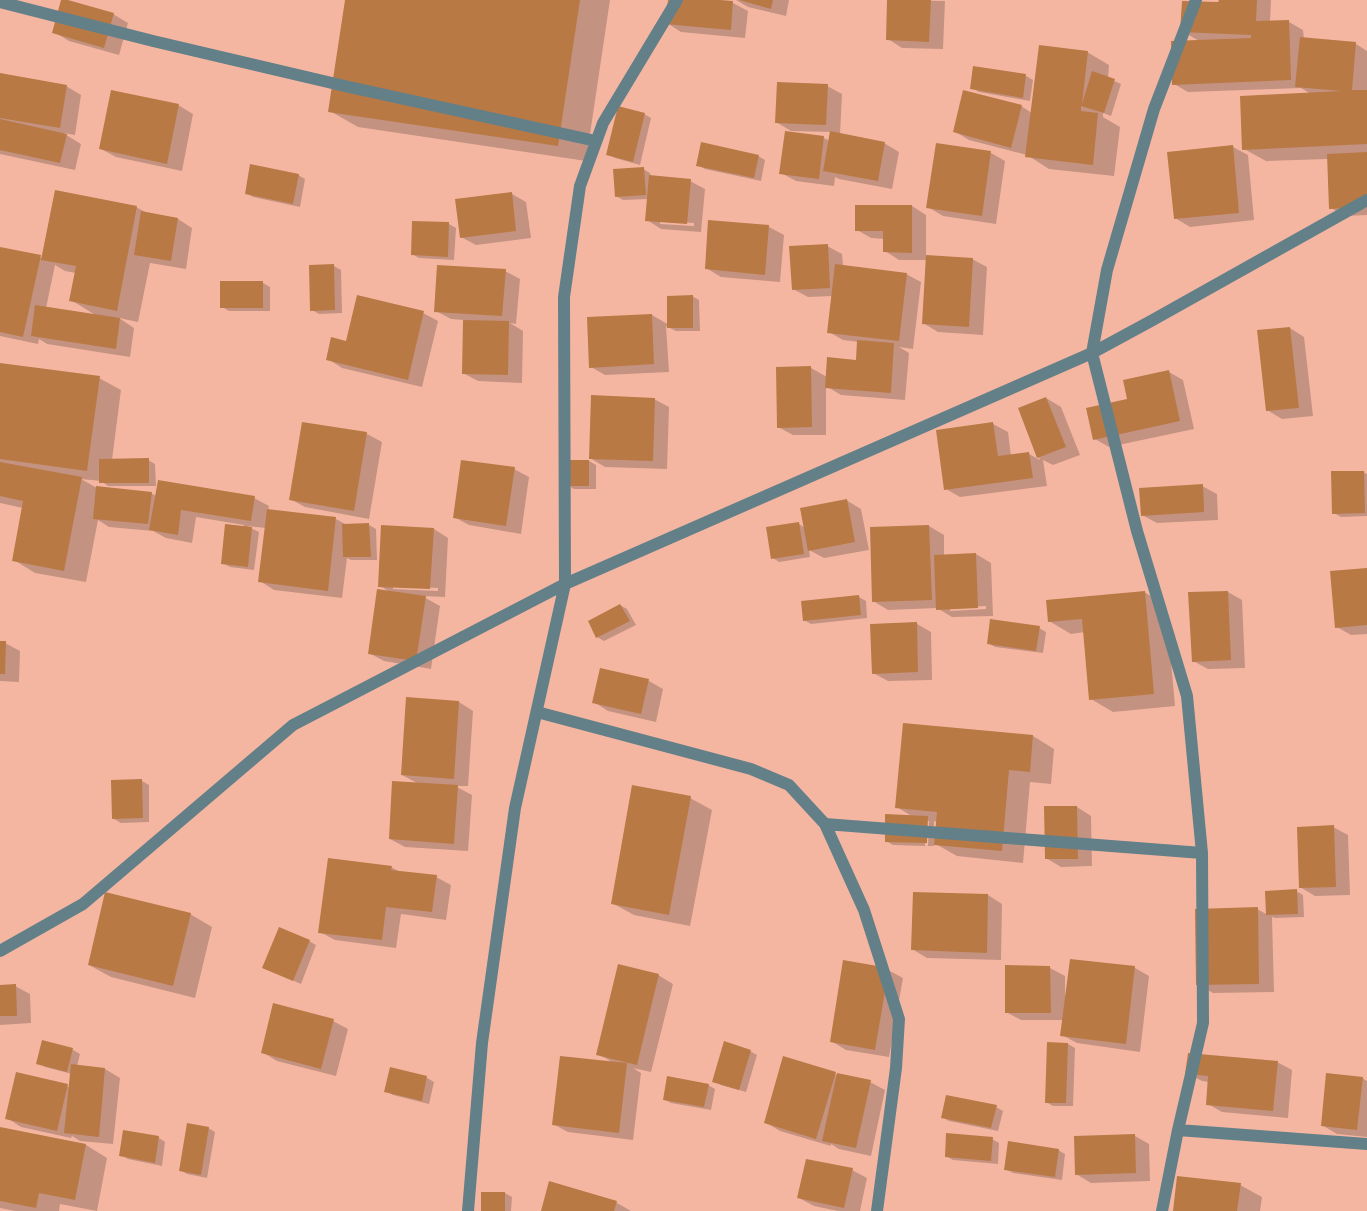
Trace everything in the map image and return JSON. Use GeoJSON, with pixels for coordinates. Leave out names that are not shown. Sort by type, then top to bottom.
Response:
{"type":"FeatureCollection","features":[{"type":"Feature","properties":{"kind":"street"},"geometry":{"type":"LineString","coordinates":[[468,1211],[482,1042],[516,808],[565,584],[564,297],[580,186],[603,123],[677,0]]}},
{"type":"Feature","properties":{"kind":"street"},"geometry":{"type":"LineString","coordinates":[[1162,1211],[1203,1023],[1202,853],[1187,696],[1137,531],[1092,353],[1107,270],[1154,109],[1196,0]]}},
{"type":"Feature","properties":{"kind":"street"},"geometry":{"type":"LineString","coordinates":[[0,2],[349,87],[596,141]]}},
{"type":"Feature","properties":{"kind":"street"},"geometry":{"type":"LineString","coordinates":[[0,951],[83,904],[293,725],[565,584],[1092,353],[1367,200]]}},
{"type":"Feature","properties":{"kind":"street"},"geometry":{"type":"LineString","coordinates":[[537,712],[751,769],[789,785],[825,824],[864,910],[899,1019],[896,1068],[877,1211]]}},
{"type":"Feature","properties":{"kind":"street"},"geometry":{"type":"LineString","coordinates":[[825,824],[1202,853]]}},
{"type":"Feature","properties":{"kind":"street"},"geometry":{"type":"LineString","coordinates":[[1178,1130],[1367,1144]]}},
{"type":"Feature","properties":{"kind":"building"},"geometry":{"type":"Polygon","coordinates":[[[61,0],[114,13],[104,48],[52,33],[61,0]]]}},
{"type":"Feature","properties":{"kind":"building"},"geometry":{"type":"Polygon","coordinates":[[[345,0],[580,0],[558,146],[328,112],[345,0]]]}},
{"type":"Feature","properties":{"kind":"building"},"geometry":{"type":"Polygon","coordinates":[[[668,0],[733,1],[731,30],[665,24],[668,0]]]}},
{"type":"Feature","properties":{"kind":"building"},"geometry":{"type":"Polygon","coordinates":[[[739,0],[773,0],[771,9],[739,0]]]}},
{"type":"Feature","properties":{"kind":"building"},"geometry":{"type":"Polygon","coordinates":[[[887,0],[931,0],[929,42],[886,40],[887,0]]]}},
{"type":"Feature","properties":{"kind":"building"},"geometry":{"type":"Polygon","coordinates":[[[1219,0],[1257,0],[1256,21],[1289,20],[1291,80],[1172,85],[1171,41],[1251,38],[1251,35],[1180,32],[1182,1],[1218,2],[1219,0]]]}},
{"type":"Feature","properties":{"kind":"building"},"geometry":{"type":"Polygon","coordinates":[[[1300,37],[1356,42],[1352,90],[1367,90],[1367,144],[1242,150],[1240,96],[1341,91],[1295,87],[1300,37]]]}},
{"type":"Feature","properties":{"kind":"building"},"geometry":{"type":"Polygon","coordinates":[[[1039,45],[1088,51],[1082,104],[1092,71],[1115,79],[1104,113],[1081,106],[1081,111],[1098,113],[1093,165],[1025,157],[1039,45]]]}},
{"type":"Feature","properties":{"kind":"building"},"geometry":{"type":"Polygon","coordinates":[[[973,66],[1026,74],[1023,98],[970,89],[973,66]]]}},
{"type":"Feature","properties":{"kind":"building"},"geometry":{"type":"Polygon","coordinates":[[[0,73],[67,85],[60,128],[0,118],[0,73]]]}},
{"type":"Feature","properties":{"kind":"building"},"geometry":{"type":"Polygon","coordinates":[[[777,82],[828,84],[826,125],[775,123],[777,82]]]}},
{"type":"Feature","properties":{"kind":"building"},"geometry":{"type":"Polygon","coordinates":[[[111,90],[179,104],[167,164],[99,149],[111,90]]]}},
{"type":"Feature","properties":{"kind":"building"},"geometry":{"type":"Polygon","coordinates":[[[963,90],[1022,105],[1011,148],[953,132],[963,90]]]}},
{"type":"Feature","properties":{"kind":"building"},"geometry":{"type":"Polygon","coordinates":[[[618,106],[645,113],[633,162],[606,155],[618,106]]]}},
{"type":"Feature","properties":{"kind":"building"},"geometry":{"type":"Polygon","coordinates":[[[0,119],[67,134],[60,163],[0,150],[0,119]]]}},
{"type":"Feature","properties":{"kind":"building"},"geometry":{"type":"Polygon","coordinates":[[[785,131],[824,136],[819,179],[779,174],[785,131]]]}},
{"type":"Feature","properties":{"kind":"building"},"geometry":{"type":"Polygon","coordinates":[[[830,131],[885,142],[878,181],[823,171],[830,131]]]}},
{"type":"Feature","properties":{"kind":"building"},"geometry":{"type":"Polygon","coordinates":[[[701,142],[759,155],[754,178],[696,166],[701,142]]]}},
{"type":"Feature","properties":{"kind":"building"},"geometry":{"type":"Polygon","coordinates":[[[936,143],[991,151],[982,216],[926,208],[936,143]]]}},
{"type":"Feature","properties":{"kind":"building"},"geometry":{"type":"Polygon","coordinates":[[[1233,145],[1239,213],[1174,219],[1167,152],[1233,145]]]}},
{"type":"Feature","properties":{"kind":"building"},"geometry":{"type":"Polygon","coordinates":[[[1367,152],[1367,207],[1329,209],[1327,154],[1367,152]]]}},
{"type":"Feature","properties":{"kind":"building"},"geometry":{"type":"Polygon","coordinates":[[[250,164],[299,174],[293,204],[245,194],[250,164]]]}},
{"type":"Feature","properties":{"kind":"building"},"geometry":{"type":"Polygon","coordinates":[[[644,167],[646,195],[615,197],[613,169],[644,167]]]}},
{"type":"Feature","properties":{"kind":"building"},"geometry":{"type":"Polygon","coordinates":[[[649,175],[691,179],[687,224],[645,221],[649,175]]]}},
{"type":"Feature","properties":{"kind":"building"},"geometry":{"type":"Polygon","coordinates":[[[55,190],[137,206],[117,311],[69,301],[76,266],[41,260],[55,190]]]}},
{"type":"Feature","properties":{"kind":"building"},"geometry":{"type":"Polygon","coordinates":[[[512,192],[516,231],[460,238],[455,199],[512,192]]]}},
{"type":"Feature","properties":{"kind":"building"},"geometry":{"type":"Polygon","coordinates":[[[855,205],[912,205],[912,253],[883,252],[883,231],[855,231],[855,205]]]}},
{"type":"Feature","properties":{"kind":"building"},"geometry":{"type":"Polygon","coordinates":[[[141,211],[178,218],[171,261],[134,255],[141,211]]]}},
{"type":"Feature","properties":{"kind":"building"},"geometry":{"type":"Polygon","coordinates":[[[708,220],[769,225],[765,275],[705,269],[708,220]]]}},
{"type":"Feature","properties":{"kind":"building"},"geometry":{"type":"Polygon","coordinates":[[[412,221],[449,222],[448,257],[411,255],[412,221]]]}},
{"type":"Feature","properties":{"kind":"building"},"geometry":{"type":"Polygon","coordinates":[[[828,244],[830,288],[792,290],[789,246],[828,244]]]}},
{"type":"Feature","properties":{"kind":"building"},"geometry":{"type":"Polygon","coordinates":[[[0,247],[41,255],[23,337],[0,332],[0,247]]]}},
{"type":"Feature","properties":{"kind":"building"},"geometry":{"type":"Polygon","coordinates":[[[926,255],[973,258],[969,327],[922,324],[926,255]]]}},
{"type":"Feature","properties":{"kind":"building"},"geometry":{"type":"Polygon","coordinates":[[[334,264],[335,310],[310,311],[309,265],[334,264]]]}},
{"type":"Feature","properties":{"kind":"building"},"geometry":{"type":"Polygon","coordinates":[[[835,264],[907,273],[899,341],[827,333],[835,264]]]}},
{"type":"Feature","properties":{"kind":"building"},"geometry":{"type":"Polygon","coordinates":[[[437,265],[506,269],[502,316],[434,312],[437,265]]]}},
{"type":"Feature","properties":{"kind":"building"},"geometry":{"type":"Polygon","coordinates":[[[220,281],[263,281],[263,308],[220,308],[220,281]]]}},
{"type":"Feature","properties":{"kind":"building"},"geometry":{"type":"Polygon","coordinates":[[[357,295],[424,311],[408,380],[326,360],[331,337],[346,341],[357,295]]]}},
{"type":"Feature","properties":{"kind":"building"},"geometry":{"type":"Polygon","coordinates":[[[693,295],[693,328],[667,328],[667,296],[693,295]]]}},
{"type":"Feature","properties":{"kind":"building"},"geometry":{"type":"Polygon","coordinates":[[[35,305],[120,318],[116,349],[31,336],[35,305]]]}},
{"type":"Feature","properties":{"kind":"building"},"geometry":{"type":"Polygon","coordinates":[[[652,314],[654,364],[589,368],[587,317],[652,314]]]}},
{"type":"Feature","properties":{"kind":"building"},"geometry":{"type":"Polygon","coordinates":[[[463,320],[509,321],[508,375],[462,374],[463,320]]]}},
{"type":"Feature","properties":{"kind":"building"},"geometry":{"type":"Polygon","coordinates":[[[1290,327],[1299,408],[1266,411],[1257,330],[1290,327]]]}},
{"type":"Feature","properties":{"kind":"building"},"geometry":{"type":"Polygon","coordinates":[[[857,340],[894,343],[891,393],[825,388],[827,357],[856,360],[857,340]]]}},
{"type":"Feature","properties":{"kind":"building"},"geometry":{"type":"Polygon","coordinates":[[[0,363],[100,376],[87,471],[0,459],[0,363]]]}},
{"type":"Feature","properties":{"kind":"building"},"geometry":{"type":"Polygon","coordinates":[[[811,366],[812,427],[777,428],[776,367],[811,366]]]}},
{"type":"Feature","properties":{"kind":"building"},"geometry":{"type":"Polygon","coordinates":[[[1169,370],[1180,421],[1093,440],[1086,408],[1127,399],[1123,380],[1169,370]]]}},
{"type":"Feature","properties":{"kind":"building"},"geometry":{"type":"Polygon","coordinates":[[[591,395],[655,398],[653,461],[589,459],[591,395]]]}},
{"type":"Feature","properties":{"kind":"building"},"geometry":{"type":"Polygon","coordinates":[[[1046,397],[1066,447],[1037,458],[1018,408],[1046,397]]]}},
{"type":"Feature","properties":{"kind":"building"},"geometry":{"type":"Polygon","coordinates":[[[302,422],[367,432],[354,511],[289,500],[302,422]]]}},
{"type":"Feature","properties":{"kind":"building"},"geometry":{"type":"Polygon","coordinates":[[[993,422],[998,456],[1029,452],[1033,478],[944,490],[936,430],[993,422]]]}},
{"type":"Feature","properties":{"kind":"building"},"geometry":{"type":"Polygon","coordinates":[[[149,458],[149,483],[99,483],[99,459],[149,458]]]}},
{"type":"Feature","properties":{"kind":"building"},"geometry":{"type":"Polygon","coordinates":[[[461,460],[515,467],[506,526],[453,518],[461,460]]]}},
{"type":"Feature","properties":{"kind":"building"},"geometry":{"type":"Polygon","coordinates":[[[566,460],[589,460],[589,486],[566,486],[566,460]]]}},
{"type":"Feature","properties":{"kind":"building"},"geometry":{"type":"Polygon","coordinates":[[[0,462],[82,477],[64,571],[12,561],[23,501],[0,496],[0,462]]]}},
{"type":"Feature","properties":{"kind":"building"},"geometry":{"type":"Polygon","coordinates":[[[1331,471],[1364,471],[1365,513],[1332,514],[1331,471]]]}},
{"type":"Feature","properties":{"kind":"building"},"geometry":{"type":"Polygon","coordinates":[[[158,480],[255,496],[251,521],[181,510],[178,535],[149,530],[158,480]]]}},
{"type":"Feature","properties":{"kind":"building"},"geometry":{"type":"Polygon","coordinates":[[[1203,484],[1204,512],[1141,516],[1139,488],[1203,484]]]}},
{"type":"Feature","properties":{"kind":"building"},"geometry":{"type":"Polygon","coordinates":[[[96,486],[152,492],[148,524],[93,519],[96,486]]]}},
{"type":"Feature","properties":{"kind":"building"},"geometry":{"type":"Polygon","coordinates":[[[847,499],[855,542],[808,551],[800,508],[847,499]]]}},
{"type":"Feature","properties":{"kind":"building"},"geometry":{"type":"Polygon","coordinates":[[[267,509],[336,517],[328,591],[258,582],[267,509]]]}},
{"type":"Feature","properties":{"kind":"building"},"geometry":{"type":"Polygon","coordinates":[[[799,522],[804,554],[771,559],[766,527],[799,522]]]}},
{"type":"Feature","properties":{"kind":"building"},"geometry":{"type":"Polygon","coordinates":[[[369,523],[371,557],[343,557],[342,524],[369,523]]]}},
{"type":"Feature","properties":{"kind":"building"},"geometry":{"type":"Polygon","coordinates":[[[225,524],[252,527],[248,567],[221,564],[225,524]]]}},
{"type":"Feature","properties":{"kind":"building"},"geometry":{"type":"Polygon","coordinates":[[[381,525],[434,528],[430,589],[378,587],[381,525]]]}},
{"type":"Feature","properties":{"kind":"building"},"geometry":{"type":"Polygon","coordinates":[[[929,525],[932,600],[872,602],[870,527],[929,525]]]}},
{"type":"Feature","properties":{"kind":"building"},"geometry":{"type":"Polygon","coordinates":[[[976,553],[978,608],[936,610],[934,555],[976,553]]]}},
{"type":"Feature","properties":{"kind":"building"},"geometry":{"type":"Polygon","coordinates":[[[1367,568],[1367,625],[1335,628],[1330,571],[1367,568]]]}},
{"type":"Feature","properties":{"kind":"building"},"geometry":{"type":"Polygon","coordinates":[[[377,589],[426,596],[416,661],[368,654],[377,589]]]}},
{"type":"Feature","properties":{"kind":"building"},"geometry":{"type":"Polygon","coordinates":[[[1145,591],[1154,694],[1089,700],[1082,619],[1048,622],[1046,600],[1145,591]]]}},
{"type":"Feature","properties":{"kind":"building"},"geometry":{"type":"Polygon","coordinates":[[[1228,591],[1231,660],[1192,662],[1188,592],[1228,591]]]}},
{"type":"Feature","properties":{"kind":"building"},"geometry":{"type":"Polygon","coordinates":[[[859,595],[861,615],[803,621],[801,601],[859,595]]]}},
{"type":"Feature","properties":{"kind":"building"},"geometry":{"type":"Polygon","coordinates":[[[620,604],[630,621],[596,638],[588,621],[620,604]]]}},
{"type":"Feature","properties":{"kind":"building"},"geometry":{"type":"Polygon","coordinates":[[[990,619],[1040,626],[1036,651],[987,644],[990,619]]]}},
{"type":"Feature","properties":{"kind":"building"},"geometry":{"type":"Polygon","coordinates":[[[917,622],[918,672],[872,674],[870,624],[917,622]]]}},
{"type":"Feature","properties":{"kind":"building"},"geometry":{"type":"Polygon","coordinates":[[[0,641],[6,641],[5,674],[0,674],[0,641]]]}},
{"type":"Feature","properties":{"kind":"building"},"geometry":{"type":"Polygon","coordinates":[[[600,668],[649,679],[641,714],[592,703],[600,668]]]}},
{"type":"Feature","properties":{"kind":"building"},"geometry":{"type":"Polygon","coordinates":[[[406,697],[459,701],[454,779],[401,775],[406,697]]]}},
{"type":"Feature","properties":{"kind":"building"},"geometry":{"type":"Polygon","coordinates":[[[903,723],[1033,735],[1030,772],[1009,770],[1002,851],[934,845],[937,812],[895,808],[903,723]]]}},
{"type":"Feature","properties":{"kind":"building"},"geometry":{"type":"Polygon","coordinates":[[[142,779],[143,818],[112,819],[111,780],[142,779]]]}},
{"type":"Feature","properties":{"kind":"building"},"geometry":{"type":"Polygon","coordinates":[[[392,781],[458,785],[454,844],[389,839],[392,781]]]}},
{"type":"Feature","properties":{"kind":"building"},"geometry":{"type":"Polygon","coordinates":[[[632,785],[691,796],[669,915],[611,904],[632,785]]]}},
{"type":"Feature","properties":{"kind":"building"},"geometry":{"type":"Polygon","coordinates":[[[1044,806],[1077,806],[1078,859],[1045,859],[1044,806]]]}},
{"type":"Feature","properties":{"kind":"building"},"geometry":{"type":"Polygon","coordinates":[[[885,814],[928,816],[927,843],[885,842],[885,814]]]}},
{"type":"Feature","properties":{"kind":"building"},"geometry":{"type":"Polygon","coordinates":[[[1334,825],[1336,887],[1299,888],[1297,827],[1334,825]]]}},
{"type":"Feature","properties":{"kind":"building"},"geometry":{"type":"Polygon","coordinates":[[[328,858],[392,866],[391,870],[437,875],[432,912],[386,907],[382,940],[318,933],[328,858]]]}},
{"type":"Feature","properties":{"kind":"building"},"geometry":{"type":"Polygon","coordinates":[[[1297,889],[1298,914],[1266,915],[1265,891],[1297,889]]]}},
{"type":"Feature","properties":{"kind":"building"},"geometry":{"type":"Polygon","coordinates":[[[105,892],[191,913],[173,986],[88,965],[105,892]]]}},
{"type":"Feature","properties":{"kind":"building"},"geometry":{"type":"Polygon","coordinates":[[[913,892],[988,894],[987,953],[911,950],[913,892]]]}},
{"type":"Feature","properties":{"kind":"building"},"geometry":{"type":"Polygon","coordinates":[[[1258,907],[1259,984],[1196,985],[1195,909],[1258,907]]]}},
{"type":"Feature","properties":{"kind":"building"},"geometry":{"type":"Polygon","coordinates":[[[279,927],[310,940],[293,981],[262,968],[279,927]]]}},
{"type":"Feature","properties":{"kind":"building"},"geometry":{"type":"Polygon","coordinates":[[[1070,959],[1135,966],[1126,1044],[1060,1036],[1070,959]]]}},
{"type":"Feature","properties":{"kind":"building"},"geometry":{"type":"Polygon","coordinates":[[[843,960],[889,968],[875,1050],[830,1042],[843,960]]]}},
{"type":"Feature","properties":{"kind":"building"},"geometry":{"type":"Polygon","coordinates":[[[618,964],[659,974],[637,1065],[596,1055],[618,964]]]}},
{"type":"Feature","properties":{"kind":"building"},"geometry":{"type":"Polygon","coordinates":[[[1005,965],[1050,966],[1051,1013],[1005,1013],[1005,965]]]}},
{"type":"Feature","properties":{"kind":"building"},"geometry":{"type":"Polygon","coordinates":[[[16,984],[17,1016],[0,1016],[0,985],[16,984]]]}},
{"type":"Feature","properties":{"kind":"building"},"geometry":{"type":"Polygon","coordinates":[[[273,1003],[334,1019],[321,1069],[261,1053],[273,1003]]]}},
{"type":"Feature","properties":{"kind":"building"},"geometry":{"type":"Polygon","coordinates":[[[42,1040],[73,1048],[67,1072],[36,1064],[42,1040]]]}},
{"type":"Feature","properties":{"kind":"building"},"geometry":{"type":"Polygon","coordinates":[[[724,1041],[751,1050],[739,1090],[712,1082],[724,1041]]]}},
{"type":"Feature","properties":{"kind":"building"},"geometry":{"type":"Polygon","coordinates":[[[1047,1042],[1068,1043],[1066,1103],[1045,1103],[1047,1042]]]}},
{"type":"Feature","properties":{"kind":"building"},"geometry":{"type":"Polygon","coordinates":[[[1188,1053],[1278,1061],[1273,1111],[1206,1105],[1208,1076],[1185,1074],[1188,1053]]]}},
{"type":"Feature","properties":{"kind":"building"},"geometry":{"type":"Polygon","coordinates":[[[560,1056],[627,1063],[619,1133],[552,1125],[560,1056]]]}},
{"type":"Feature","properties":{"kind":"building"},"geometry":{"type":"Polygon","coordinates":[[[783,1056],[836,1072],[816,1139],[764,1123],[783,1056]]]}},
{"type":"Feature","properties":{"kind":"building"},"geometry":{"type":"Polygon","coordinates":[[[71,1064],[105,1068],[99,1137],[64,1133],[71,1064]]]}},
{"type":"Feature","properties":{"kind":"building"},"geometry":{"type":"Polygon","coordinates":[[[390,1067],[427,1076],[422,1101],[384,1092],[390,1067]]]}},
{"type":"Feature","properties":{"kind":"building"},"geometry":{"type":"Polygon","coordinates":[[[16,1072],[68,1084],[57,1131],[5,1119],[16,1072]]]}},
{"type":"Feature","properties":{"kind":"building"},"geometry":{"type":"Polygon","coordinates":[[[837,1073],[871,1080],[856,1148],[822,1141],[837,1073]]]}},
{"type":"Feature","properties":{"kind":"building"},"geometry":{"type":"Polygon","coordinates":[[[1326,1073],[1363,1077],[1357,1130],[1321,1126],[1326,1073]]]}},
{"type":"Feature","properties":{"kind":"building"},"geometry":{"type":"Polygon","coordinates":[[[667,1076],[709,1084],[704,1107],[663,1100],[667,1076]]]}},
{"type":"Feature","properties":{"kind":"building"},"geometry":{"type":"Polygon","coordinates":[[[946,1095],[997,1105],[991,1128],[941,1118],[946,1095]]]}},
{"type":"Feature","properties":{"kind":"building"},"geometry":{"type":"Polygon","coordinates":[[[187,1123],[209,1127],[201,1175],[179,1171],[187,1123]]]}},
{"type":"Feature","properties":{"kind":"building"},"geometry":{"type":"Polygon","coordinates":[[[0,1127],[86,1144],[75,1200],[39,1193],[36,1208],[0,1201],[0,1127]]]}},
{"type":"Feature","properties":{"kind":"building"},"geometry":{"type":"Polygon","coordinates":[[[123,1130],[159,1136],[155,1163],[119,1156],[123,1130]]]}},
{"type":"Feature","properties":{"kind":"building"},"geometry":{"type":"Polygon","coordinates":[[[946,1133],[993,1137],[991,1161],[945,1157],[946,1133]]]}},
{"type":"Feature","properties":{"kind":"building"},"geometry":{"type":"Polygon","coordinates":[[[1135,1134],[1136,1173],[1075,1175],[1074,1136],[1135,1134]]]}},
{"type":"Feature","properties":{"kind":"building"},"geometry":{"type":"Polygon","coordinates":[[[1008,1141],[1059,1149],[1055,1177],[1004,1170],[1008,1141]]]}},
{"type":"Feature","properties":{"kind":"building"},"geometry":{"type":"Polygon","coordinates":[[[806,1159],[853,1168],[844,1208],[797,1198],[806,1159]]]}},
{"type":"Feature","properties":{"kind":"building"},"geometry":{"type":"Polygon","coordinates":[[[1177,1176],[1241,1183],[1237,1211],[1173,1211],[1177,1176]]]}},
{"type":"Feature","properties":{"kind":"building"},"geometry":{"type":"Polygon","coordinates":[[[549,1181],[617,1201],[614,1211],[541,1211],[549,1181]]]}},
{"type":"Feature","properties":{"kind":"building"},"geometry":{"type":"Polygon","coordinates":[[[481,1192],[505,1192],[505,1211],[481,1211],[481,1192]]]}}]}
